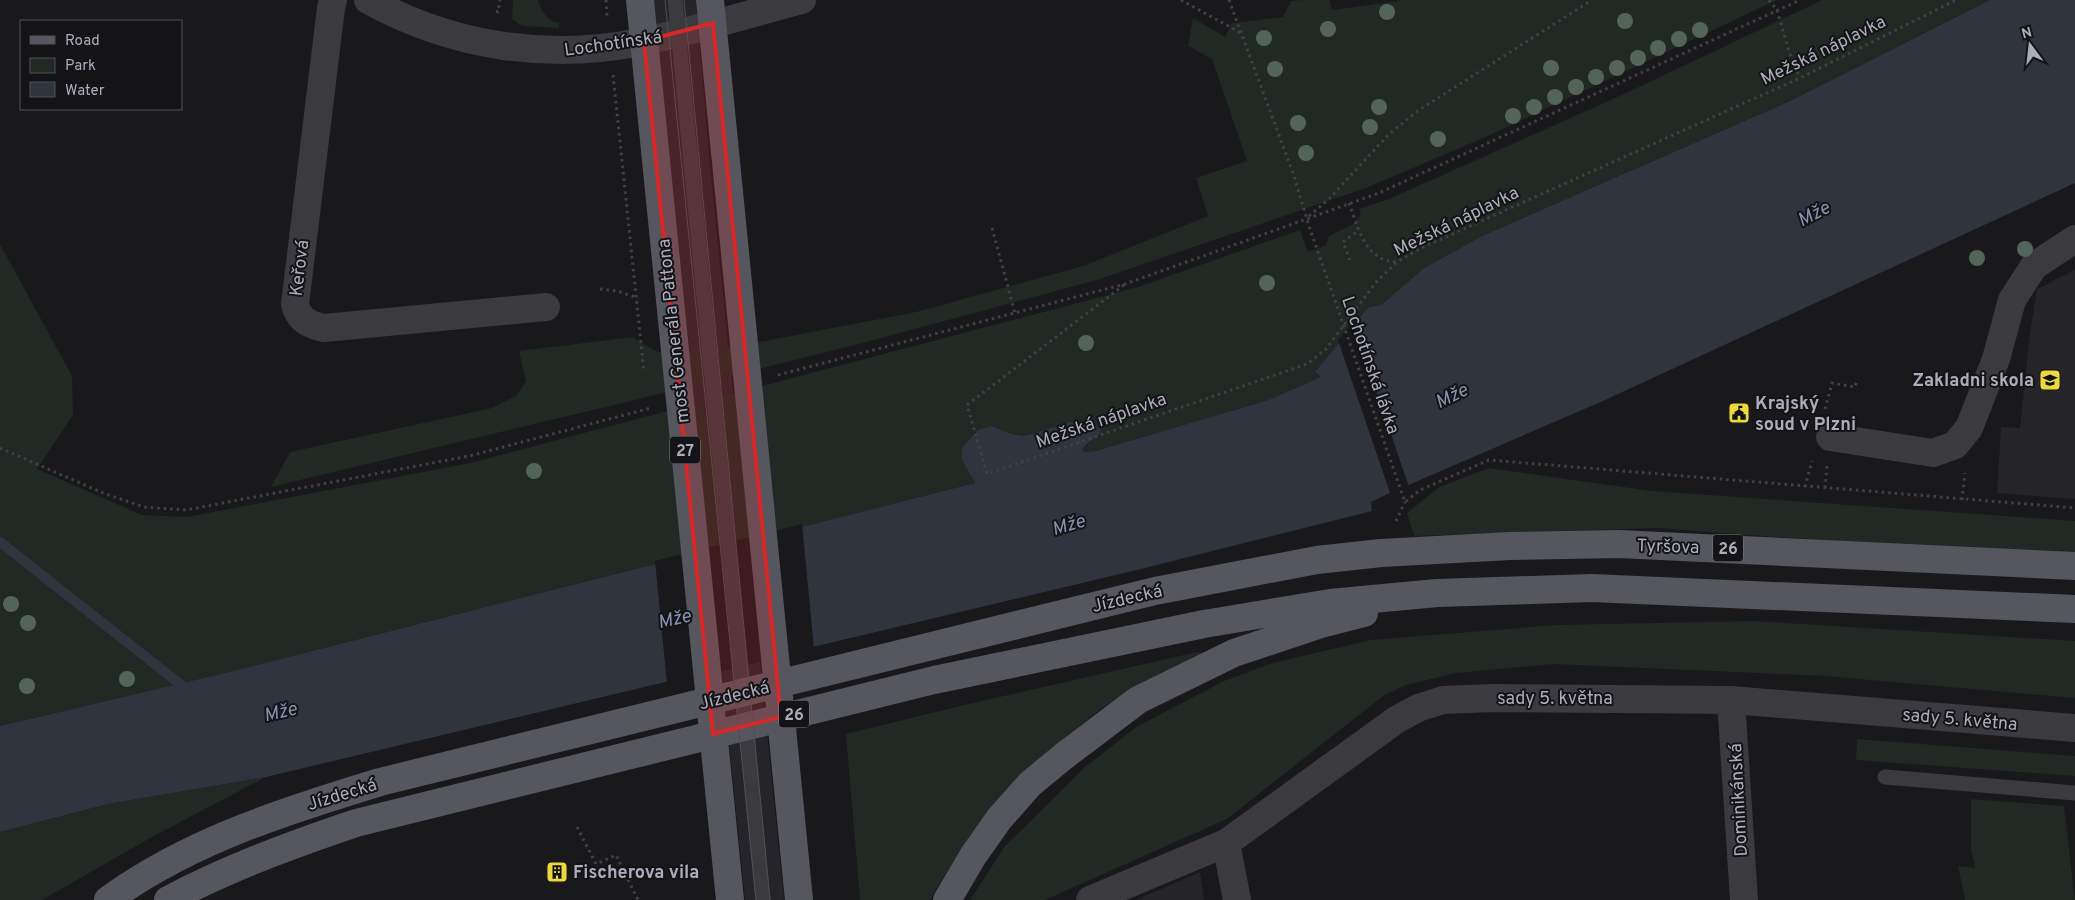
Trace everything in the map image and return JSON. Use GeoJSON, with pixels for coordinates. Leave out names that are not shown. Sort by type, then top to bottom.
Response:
{"type":"FeatureCollection","features":[{"type":"Feature","properties":{"kind":"main road","name":"most Generála Pattona"},"geometry":{"type":"LineString","coordinates":[[640,0],[730,900]]}},
{"type":"Feature","properties":{"kind":"main road"},"geometry":{"type":"LineString","coordinates":[[710,0],[799,900]]}},
{"type":"Feature","properties":{"kind":"main road","name":"Tyršova"},"geometry":{"type":"LineString","coordinates":[[1381,553],[1510,546],[1619,544],[2075,566]]}},
{"type":"Feature","properties":{"kind":"main road","name":"Jízdecká"},"geometry":{"type":"LineString","coordinates":[[108,900],[167,864],[218,837],[291,809],[380,782],[1154,590],[1317,560],[1381,553]]}},
{"type":"Feature","properties":{"kind":"main road","name":"26"},"geometry":{"type":"LineString","coordinates":[[1437,594],[1592,588],[2075,609]]}},
{"type":"Feature","properties":{"kind":"main road"},"geometry":{"type":"LineString","coordinates":[[946,900],[973,856],[994,827],[1030,784],[1138,700],[1234,653],[1321,624],[1437,594]]}},
{"type":"Feature","properties":{"kind":"main road","name":"Jízdecká"},"geometry":{"type":"LineString","coordinates":[[168,900],[213,876],[264,855],[356,823],[915,685],[1204,624],[1330,603],[1437,594]]}},
{"type":"Feature","properties":{"kind":"street","name":"Keřová"},"geometry":{"type":"LineString","coordinates":[[333,0],[295,304],[296,312],[308,323],[324,328],[546,308]]}},
{"type":"Feature","properties":{"kind":"street","name":"Lochotínská"},"geometry":{"type":"LineString","coordinates":[[368,0],[390,12],[442,33],[500,46],[554,51],[594,49],[640,42],[802,0]]}},
{"type":"Feature","properties":{"kind":"street"},"geometry":{"type":"LineString","coordinates":[[1830,437],[1933,453],[1954,445],[1970,428],[1996,359],[2012,300],[2034,266],[2075,239]]}},
{"type":"Feature","properties":{"kind":"street","name":"sady 5. května"},"geometry":{"type":"LineString","coordinates":[[1090,900],[1226,843],[1396,720],[1418,708],[1443,700],[1492,698],[1731,700],[2075,728]]}},
{"type":"Feature","properties":{"kind":"street","name":"Dominikánská"},"geometry":{"type":"LineString","coordinates":[[1731,700],[1744,900]]}},
{"type":"Feature","properties":{"kind":"street"},"geometry":{"type":"LineString","coordinates":[[1226,843],[1237,900]]}},
{"type":"Feature","properties":{"kind":"lane","name":"most Generála Pattona"},"geometry":{"type":"LineString","coordinates":[[675,0],[763,900]]}},
{"type":"Feature","properties":{"kind":"lane"},"geometry":{"type":"LineString","coordinates":[[1885,776],[2075,793]]}},
{"type":"Feature","properties":{"kind":"path"},"geometry":{"type":"LineString","coordinates":[[489,10],[498,12],[500,0]]}},
{"type":"Feature","properties":{"kind":"path"},"geometry":{"type":"LineString","coordinates":[[1181,0],[1243,34]]}},
{"type":"Feature","properties":{"kind":"path","name":"Lochotínská lávka"},"geometry":{"type":"LineString","coordinates":[[1229,0],[1293,173],[1405,502],[1420,490],[1489,460],[2075,508]]}},
{"type":"Feature","properties":{"kind":"path"},"geometry":{"type":"LineString","coordinates":[[1307,218],[1329,199],[1389,134],[1419,110],[1592,0]]}},
{"type":"Feature","properties":{"kind":"path"},"geometry":{"type":"LineString","coordinates":[[1769,0],[1777,10],[1789,52],[1800,78]]}},
{"type":"Feature","properties":{"kind":"path"},"geometry":{"type":"LineString","coordinates":[[1307,218],[1379,193],[1800,0]]}},
{"type":"Feature","properties":{"kind":"path","name":"Mežská náplavka"},"geometry":{"type":"LineString","coordinates":[[1125,284],[967,405],[987,474],[1307,364],[1326,349],[1378,281],[1397,262],[1419,249],[1800,78],[1956,0]]}},
{"type":"Feature","properties":{"kind":"path"},"geometry":{"type":"LineString","coordinates":[[1349,203],[1370,251],[1388,262],[1397,262]]}},
{"type":"Feature","properties":{"kind":"path"},"geometry":{"type":"LineString","coordinates":[[1350,260],[1344,242],[1355,233],[1358,226]]}},
{"type":"Feature","properties":{"kind":"path"},"geometry":{"type":"LineString","coordinates":[[992,228],[1015,313]]}},
{"type":"Feature","properties":{"kind":"path"},"geometry":{"type":"LineString","coordinates":[[600,289],[617,291],[642,300]]}},
{"type":"Feature","properties":{"kind":"path"},"geometry":{"type":"LineString","coordinates":[[1855,388],[1857,379]]}},
{"type":"Feature","properties":{"kind":"path"},"geometry":{"type":"LineString","coordinates":[[577,826],[596,864],[616,855],[638,900]]}},
{"type":"Feature","properties":{"kind":"highlighted area"},"geometry":{"type":"Polygon","coordinates":[[[713,23],[781,717],[713,734],[644,41],[713,23]]]}},
{"type":"Feature","properties":{"kind":"shaded area"},"geometry":{"type":"Polygon","coordinates":[[[654,0],[696,0],[709,157],[784,900],[745,900],[654,0]]]}},
{"type":"Feature","properties":{"kind":"shaded area","name":"Zakladni skola"},"geometry":{"type":"Polygon","coordinates":[[[2075,270],[2075,499],[1997,493],[2001,427],[2020,428],[2030,333],[2037,289],[2075,270]]]}},
{"type":"Feature","properties":{"kind":"shaded area"},"geometry":{"type":"Polygon","coordinates":[[[1200,872],[1204,900],[1136,900],[1200,872]]]}},
{"type":"Feature","properties":{"kind":"green space"},"geometry":{"type":"Polygon","coordinates":[[[513,0],[538,0],[546,15],[551,20],[559,23],[559,28],[522,26],[512,19],[513,0]]]}},
{"type":"Feature","properties":{"kind":"green space"},"geometry":{"type":"Polygon","coordinates":[[[1330,0],[1332,10],[1404,0],[1777,0],[1488,136],[1366,188],[1097,280],[866,342],[614,405],[271,487],[290,452],[492,408],[516,396],[526,381],[519,351],[632,337],[658,352],[733,347],[916,312],[1083,266],[1208,216],[1196,178],[1247,161],[1212,59],[1188,46],[1193,18],[1225,37],[1232,23],[1283,17],[1291,1],[1330,0]]]}},
{"type":"Feature","properties":{"kind":"green space"},"geometry":{"type":"Polygon","coordinates":[[[1822,0],[1990,0],[1790,101],[1482,236],[1424,268],[1381,305],[1315,373],[1322,377],[1268,400],[1096,451],[1084,452],[1082,448],[1098,436],[1088,422],[1017,435],[992,426],[962,460],[975,483],[229,672],[0,726],[0,244],[72,376],[73,415],[37,469],[142,515],[187,517],[470,463],[1138,287],[1300,230],[1308,252],[1326,245],[1329,236],[1353,224],[1361,214],[1359,209],[1389,199],[1624,94],[1822,0]]]}},
{"type":"Feature","properties":{"kind":"green space"},"geometry":{"type":"Polygon","coordinates":[[[1489,468],[1652,491],[2075,521],[2075,559],[1656,528],[1414,536],[1407,513],[1439,487],[1489,468]]]}},
{"type":"Feature","properties":{"kind":"green space"},"geometry":{"type":"Polygon","coordinates":[[[1755,621],[2075,641],[2075,698],[1825,676],[1553,664],[1456,673],[1406,685],[1383,696],[1227,819],[1045,900],[970,900],[1005,846],[1084,768],[1136,727],[1224,681],[1272,663],[1371,640],[1556,625],[1755,621]]]}},
{"type":"Feature","properties":{"kind":"green space"},"geometry":{"type":"Polygon","coordinates":[[[1197,652],[1204,653],[1132,689],[1095,713],[1041,760],[990,815],[967,844],[930,900],[860,900],[846,734],[1197,652]]]}},
{"type":"Feature","properties":{"kind":"green space"},"geometry":{"type":"Polygon","coordinates":[[[1857,739],[2075,756],[2075,776],[1856,760],[1857,739]]]}},
{"type":"Feature","properties":{"kind":"green space"},"geometry":{"type":"Polygon","coordinates":[[[266,777],[152,837],[42,900],[0,900],[0,832],[108,804],[266,777]]]}},
{"type":"Feature","properties":{"kind":"green space"},"geometry":{"type":"Polygon","coordinates":[[[1971,799],[2064,806],[2075,900],[1965,900],[1958,866],[1975,868],[1971,849],[1971,799]]]}},
{"type":"Feature","properties":{"kind":"water","name":"Mže"},"geometry":{"type":"Polygon","coordinates":[[[1990,0],[2075,0],[2075,183],[1605,400],[1390,493],[1371,502],[1372,511],[1145,568],[266,777],[108,804],[0,832],[0,726],[229,672],[975,483],[962,460],[962,448],[978,430],[992,426],[1009,433],[1026,435],[1066,424],[1086,422],[1094,425],[1101,431],[1082,450],[1085,452],[1096,451],[1268,400],[1321,377],[1315,372],[1369,307],[1381,305],[1424,268],[1482,236],[1790,101],[1990,0]]]}},
{"type":"Feature","properties":{"kind":"pier"},"geometry":{"type":"Polygon","coordinates":[[[1353,322],[1409,487],[1390,493],[1338,340],[1353,322]]]}},
{"type":"Feature","properties":{"kind":"pier"},"geometry":{"type":"Polygon","coordinates":[[[802,524],[814,649],[667,684],[655,561],[802,524]]]}},
{"type":"Feature","properties":{"kind":"waterway"},"geometry":{"type":"LineString","coordinates":[[0,542],[190,692]]}},
{"type":"Feature","properties":{"kind":"tram line"},"geometry":{"type":"LineString","coordinates":[[665,0],[756,900]]}},
{"type":"Feature","properties":{"kind":"tram line"},"geometry":{"type":"LineString","coordinates":[[684,0],[770,900]]}},
{"type":"Feature","properties":{"kind":"place","name":"Zakladni skola"},"geometry":{"type":"Point","coordinates":[2050,380]}},
{"type":"Feature","properties":{"kind":"place","name":"Krajský soud v Plzni"},"geometry":{"type":"Point","coordinates":[1739,413]}},
{"type":"Feature","properties":{"kind":"place","name":"Fischerova vila"},"geometry":{"type":"Point","coordinates":[557,872]}}]}
